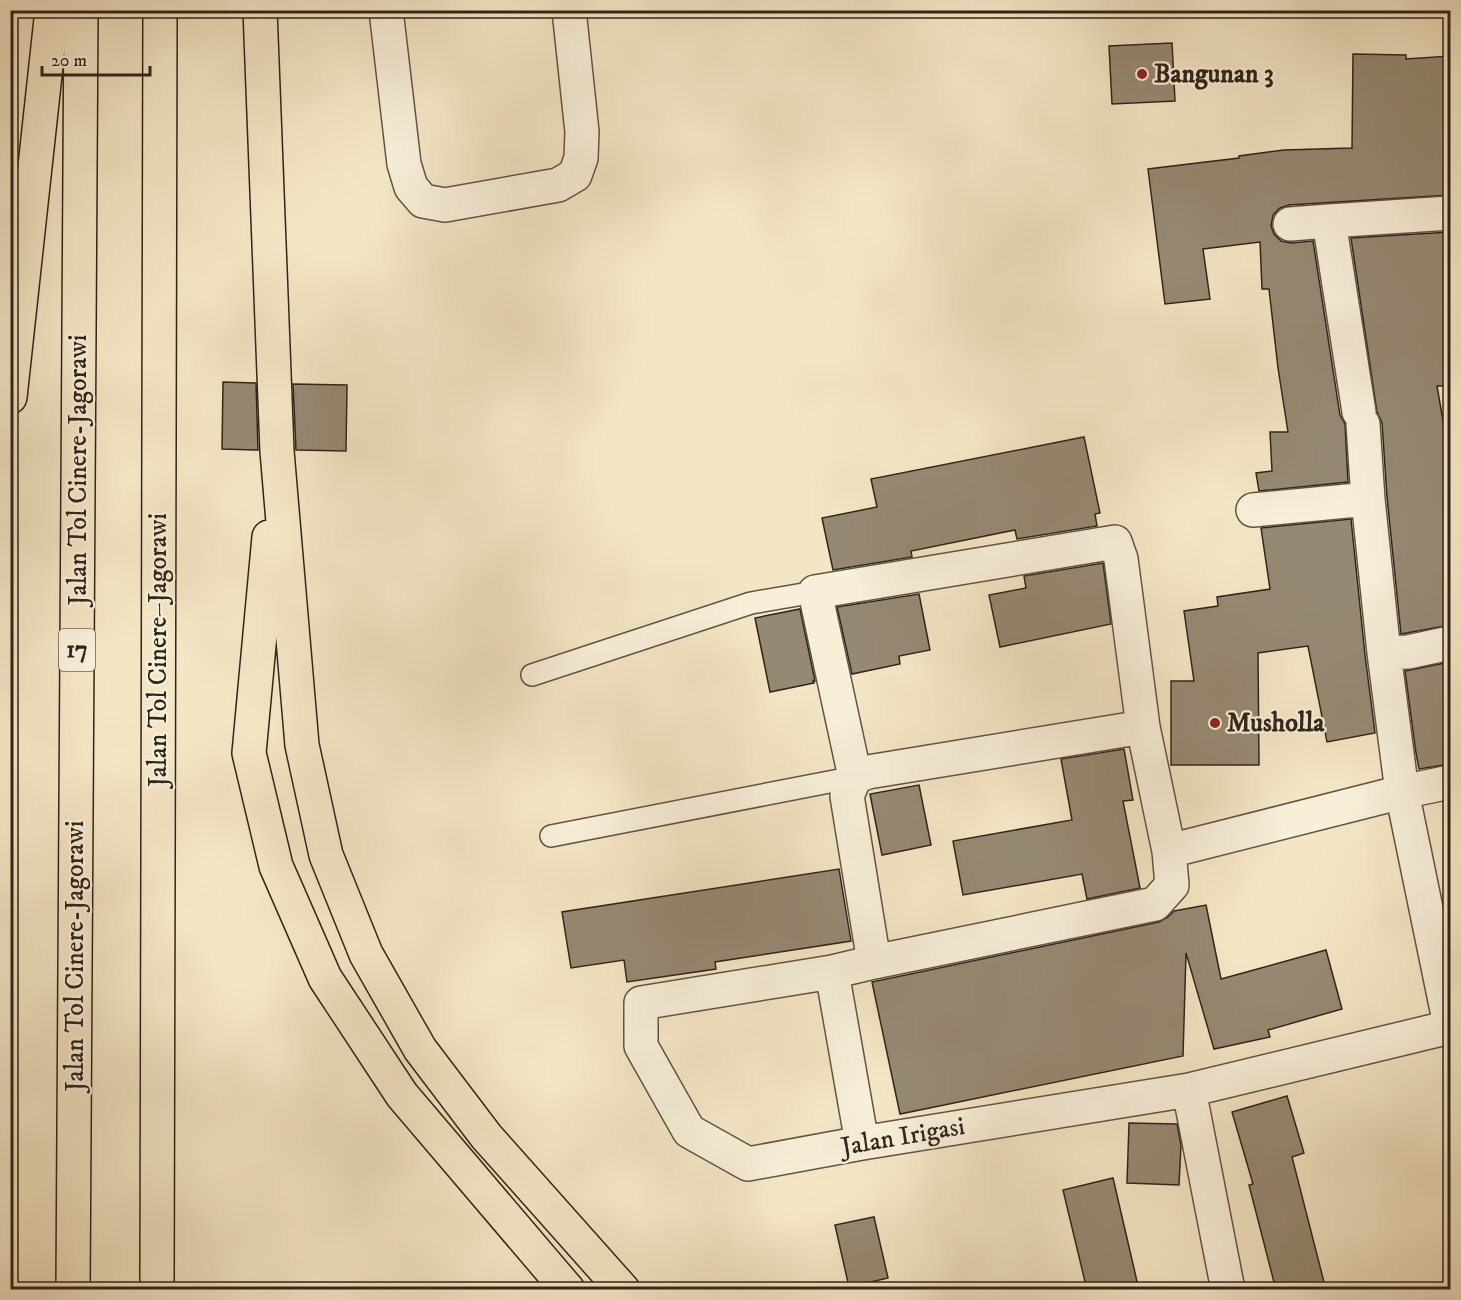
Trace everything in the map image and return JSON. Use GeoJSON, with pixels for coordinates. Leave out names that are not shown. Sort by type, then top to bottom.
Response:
{"type":"FeatureCollection","features":[{"type":"Feature","properties":{"kind":"highway"},"geometry":{"type":"LineString","coordinates":[[10,397],[52,10]]}},
{"type":"Feature","properties":{"kind":"highway","name":"Jalan Tol Cinere-Jagorawi"},"geometry":{"type":"LineString","coordinates":[[73,1290],[81,10]]}},
{"type":"Feature","properties":{"kind":"highway","name":"Jalan Tol Cinere–Jagorawi"},"geometry":{"type":"LineString","coordinates":[[157,1290],[160,10]]}},
{"type":"Feature","properties":{"kind":"highway"},"geometry":{"type":"LineString","coordinates":[[260,10],[277,451],[302,745],[326,855],[366,954],[426,1058],[486,1136],[623,1290]]}},
{"type":"Feature","properties":{"kind":"highway"},"geometry":{"type":"LineString","coordinates":[[277,451],[249,753],[276,866],[325,978],[402,1095],[568,1290]]}},
{"type":"Feature","properties":{"kind":"street"},"geometry":{"type":"LineString","coordinates":[[386,10],[404,164],[411,187],[423,201],[445,205],[558,185],[575,175],[581,158],[582,132],[569,10]]}},
{"type":"Feature","properties":{"kind":"street"},"geometry":{"type":"LineString","coordinates":[[1290,224],[1450,213]]}},
{"type":"Feature","properties":{"kind":"street"},"geometry":{"type":"LineString","coordinates":[[1329,221],[1361,418],[1384,653],[1402,792],[1450,1026]]}},
{"type":"Feature","properties":{"kind":"street"},"geometry":{"type":"LineString","coordinates":[[1253,510],[1368,498]]}},
{"type":"Feature","properties":{"kind":"street"},"geometry":{"type":"LineString","coordinates":[[862,1143],[832,972],[1155,904],[1173,885],[1169,850],[1143,727],[1122,570],[1114,542],[816,592],[855,777],[848,796],[874,962]]}},
{"type":"Feature","properties":{"kind":"street"},"geometry":{"type":"LineString","coordinates":[[1384,653],[1408,652],[1450,643]]}},
{"type":"Feature","properties":{"kind":"street"},"geometry":{"type":"LineString","coordinates":[[855,777],[868,772],[1143,727]]}},
{"type":"Feature","properties":{"kind":"street"},"geometry":{"type":"LineString","coordinates":[[1169,850],[1450,782]]}},
{"type":"Feature","properties":{"kind":"street","name":"Jalan Irigasi"},"geometry":{"type":"LineString","coordinates":[[832,972],[641,1003],[641,1046],[689,1131],[748,1164],[862,1143],[1189,1090],[1450,1026]]}},
{"type":"Feature","properties":{"kind":"street"},"geometry":{"type":"LineString","coordinates":[[1189,1090],[1228,1290]]}},
{"type":"Feature","properties":{"kind":"lane"},"geometry":{"type":"LineString","coordinates":[[532,675],[751,603],[816,592]]}},
{"type":"Feature","properties":{"kind":"lane"},"geometry":{"type":"LineString","coordinates":[[551,836],[855,777]]}},
{"type":"Feature","properties":{"kind":"building","name":"Bangunan 3"},"geometry":{"type":"Polygon","coordinates":[[[1172,43],[1175,101],[1112,104],[1109,46],[1172,43]]]}},
{"type":"Feature","properties":{"kind":"building"},"geometry":{"type":"Polygon","coordinates":[[[1353,54],[1406,55],[1406,59],[1450,56],[1450,195],[1289,205],[1280,208],[1273,215],[1271,226],[1274,234],[1281,241],[1291,243],[1313,241],[1340,415],[1345,424],[1348,482],[1259,491],[1256,473],[1272,471],[1270,432],[1288,432],[1269,289],[1262,289],[1260,242],[1203,249],[1210,299],[1165,304],[1148,169],[1284,150],[1352,148],[1353,54]]]}},
{"type":"Feature","properties":{"kind":"building"},"geometry":{"type":"Polygon","coordinates":[[[1450,232],[1450,386],[1437,386],[1450,461],[1450,625],[1401,634],[1382,423],[1377,412],[1351,238],[1450,232]]]}},
{"type":"Feature","properties":{"kind":"building"},"geometry":{"type":"Polygon","coordinates":[[[223,382],[256,383],[258,450],[222,449],[223,382]]]}},
{"type":"Feature","properties":{"kind":"building"},"geometry":{"type":"Polygon","coordinates":[[[293,384],[347,385],[346,451],[296,450],[293,384]]]}},
{"type":"Feature","properties":{"kind":"building"},"geometry":{"type":"Polygon","coordinates":[[[1084,437],[1100,513],[1095,514],[1097,526],[1017,539],[1015,530],[911,551],[912,557],[833,570],[822,518],[877,507],[871,479],[1084,437]]]}},
{"type":"Feature","properties":{"kind":"building"},"geometry":{"type":"Polygon","coordinates":[[[1351,519],[1375,733],[1327,742],[1308,646],[1258,653],[1259,765],[1171,765],[1171,681],[1194,681],[1184,611],[1218,606],[1217,597],[1270,589],[1261,528],[1351,519]]]}},
{"type":"Feature","properties":{"kind":"building"},"geometry":{"type":"Polygon","coordinates":[[[1103,563],[1111,624],[1000,647],[989,595],[1026,588],[1024,576],[1103,563]]]}},
{"type":"Feature","properties":{"kind":"building"},"geometry":{"type":"Polygon","coordinates":[[[919,594],[930,650],[899,656],[900,664],[852,674],[837,607],[919,594]]]}},
{"type":"Feature","properties":{"kind":"building"},"geometry":{"type":"Polygon","coordinates":[[[800,609],[815,681],[770,692],[755,618],[800,609]]]}},
{"type":"Feature","properties":{"kind":"building"},"geometry":{"type":"Polygon","coordinates":[[[1450,662],[1450,764],[1419,769],[1405,671],[1450,662]]]}},
{"type":"Feature","properties":{"kind":"building"},"geometry":{"type":"Polygon","coordinates":[[[1124,749],[1133,800],[1123,801],[1140,888],[1087,899],[1082,874],[963,895],[953,841],[1072,820],[1061,759],[1124,749]]]}},
{"type":"Feature","properties":{"kind":"building"},"geometry":{"type":"Polygon","coordinates":[[[919,785],[931,845],[882,855],[870,794],[919,785]]]}},
{"type":"Feature","properties":{"kind":"building"},"geometry":{"type":"Polygon","coordinates":[[[839,869],[851,941],[715,962],[716,969],[627,982],[624,960],[571,968],[562,912],[839,869]]]}},
{"type":"Feature","properties":{"kind":"building"},"geometry":{"type":"Polygon","coordinates":[[[1206,905],[1221,979],[1326,950],[1342,1009],[1268,1030],[1270,1037],[1214,1049],[1186,953],[1183,1056],[900,1114],[872,982],[1159,922],[1174,911],[1206,905]]]}},
{"type":"Feature","properties":{"kind":"building"},"geometry":{"type":"Polygon","coordinates":[[[1287,1096],[1304,1153],[1292,1157],[1326,1290],[1276,1290],[1249,1185],[1253,1184],[1232,1112],[1287,1096]]]}},
{"type":"Feature","properties":{"kind":"building"},"geometry":{"type":"Polygon","coordinates":[[[1129,1123],[1177,1124],[1181,1145],[1179,1185],[1127,1183],[1129,1123]]]}},
{"type":"Feature","properties":{"kind":"building"},"geometry":{"type":"Polygon","coordinates":[[[1113,1178],[1139,1290],[1087,1290],[1063,1190],[1113,1178]]]}},
{"type":"Feature","properties":{"kind":"building"},"geometry":{"type":"Polygon","coordinates":[[[874,1217],[888,1278],[849,1287],[835,1225],[874,1217]]]}},
{"type":"Feature","properties":{"kind":"place","name":"Bangunan 3"},"geometry":{"type":"Point","coordinates":[1142,74]}},
{"type":"Feature","properties":{"kind":"place","name":"Musholla"},"geometry":{"type":"Point","coordinates":[1215,723]}}]}
